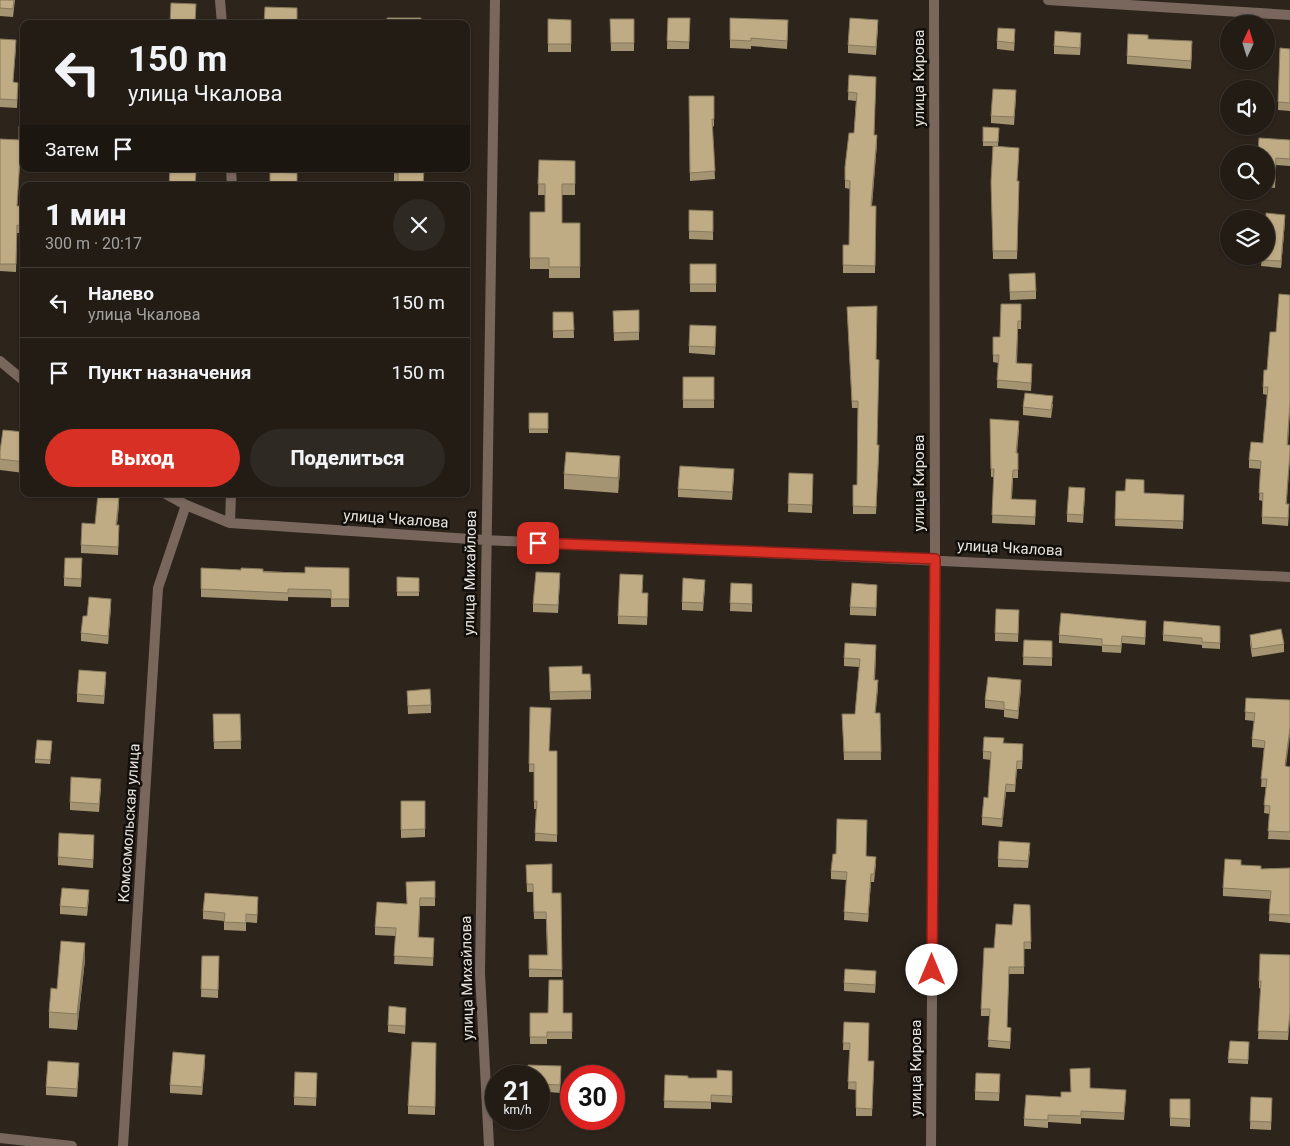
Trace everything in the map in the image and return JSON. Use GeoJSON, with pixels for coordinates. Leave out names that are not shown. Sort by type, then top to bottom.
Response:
{"type":"FeatureCollection","features":[{"type":"Feature","properties":{"kind":"street"},"geometry":{"type":"LineString","coordinates":[[220,0],[222,20]]}},
{"type":"Feature","properties":{"kind":"street","name":"улица Михайлова"},"geometry":{"type":"LineString","coordinates":[[489,1146],[480,973],[485,540],[495,0]]}},
{"type":"Feature","properties":{"kind":"street","name":"улица Кирова"},"geometry":{"type":"LineString","coordinates":[[931,1146],[935,559],[934,0]]}},
{"type":"Feature","properties":{"kind":"street"},"geometry":{"type":"LineString","coordinates":[[1048,0],[1290,15]]}},
{"type":"Feature","properties":{"kind":"street"},"geometry":{"type":"LineString","coordinates":[[0,361],[20,378]]}},
{"type":"Feature","properties":{"kind":"street","name":"улица Чкалова"},"geometry":{"type":"LineString","coordinates":[[171,497],[230,524],[485,540],[935,559],[1290,577]]}},
{"type":"Feature","properties":{"kind":"street"},"geometry":{"type":"LineString","coordinates":[[230,497],[230,524]]}},
{"type":"Feature","properties":{"kind":"street","name":"Комсомольская улица"},"geometry":{"type":"LineString","coordinates":[[123,1146],[158,588],[186,505]]}},
{"type":"Feature","properties":{"kind":"street"},"geometry":{"type":"LineString","coordinates":[[0,1138],[72,1146]]}},
{"type":"Feature","properties":{"kind":"building"},"geometry":{"type":"Polygon","coordinates":[[[0,0],[14,0],[13,9],[0,8],[0,0]]]}},
{"type":"Feature","properties":{"kind":"building"},"geometry":{"type":"Polygon","coordinates":[[[171,3],[196,4],[195,20],[170,20],[171,3]]]}},
{"type":"Feature","properties":{"kind":"building"},"geometry":{"type":"Polygon","coordinates":[[[265,7],[297,8],[297,20],[264,20],[265,7]]]}},
{"type":"Feature","properties":{"kind":"building"},"geometry":{"type":"Polygon","coordinates":[[[387,18],[421,18],[421,20],[387,20],[387,18]]]}},
{"type":"Feature","properties":{"kind":"building"},"geometry":{"type":"Polygon","coordinates":[[[668,18],[690,18],[689,42],[667,41],[668,18]]]}},
{"type":"Feature","properties":{"kind":"building"},"geometry":{"type":"Polygon","coordinates":[[[730,18],[788,20],[787,41],[751,38],[751,41],[730,40],[730,18]]]}},
{"type":"Feature","properties":{"kind":"building"},"geometry":{"type":"Polygon","coordinates":[[[850,18],[878,20],[876,47],[848,45],[850,18]]]}},
{"type":"Feature","properties":{"kind":"building"},"geometry":{"type":"Polygon","coordinates":[[[548,19],[571,20],[571,44],[548,44],[548,19]]]}},
{"type":"Feature","properties":{"kind":"building"},"geometry":{"type":"Polygon","coordinates":[[[610,19],[634,19],[634,43],[611,43],[610,19]]]}},
{"type":"Feature","properties":{"kind":"building"},"geometry":{"type":"Polygon","coordinates":[[[998,28],[1015,29],[1014,43],[997,41],[998,28]]]}},
{"type":"Feature","properties":{"kind":"building"},"geometry":{"type":"Polygon","coordinates":[[[1055,31],[1081,33],[1080,48],[1054,46],[1055,31]]]}},
{"type":"Feature","properties":{"kind":"building"},"geometry":{"type":"Polygon","coordinates":[[[1128,34],[1148,35],[1148,39],[1192,41],[1191,61],[1127,56],[1128,34]]]}},
{"type":"Feature","properties":{"kind":"building"},"geometry":{"type":"Polygon","coordinates":[[[0,39],[16,40],[13,82],[18,83],[17,100],[0,99],[0,39]]]}},
{"type":"Feature","properties":{"kind":"building"},"geometry":{"type":"Polygon","coordinates":[[[1280,48],[1290,49],[1290,103],[1278,102],[1280,48]]]}},
{"type":"Feature","properties":{"kind":"building"},"geometry":{"type":"Polygon","coordinates":[[[849,75],[876,77],[874,135],[877,135],[871,206],[876,206],[875,266],[843,265],[843,245],[849,245],[850,181],[845,180],[845,167],[849,133],[854,133],[857,93],[848,92],[849,75]]]}},
{"type":"Feature","properties":{"kind":"building"},"geometry":{"type":"Polygon","coordinates":[[[993,89],[1016,90],[1014,117],[991,116],[993,89]]]}},
{"type":"Feature","properties":{"kind":"building"},"geometry":{"type":"Polygon","coordinates":[[[689,96],[714,96],[714,119],[712,119],[715,171],[690,173],[689,96]]]}},
{"type":"Feature","properties":{"kind":"building"},"geometry":{"type":"Polygon","coordinates":[[[983,127],[999,128],[998,142],[983,142],[983,127]]]}},
{"type":"Feature","properties":{"kind":"building"},"geometry":{"type":"Polygon","coordinates":[[[1259,138],[1290,140],[1290,159],[1276,158],[1275,181],[1275,145],[1259,145],[1259,138]]]}},
{"type":"Feature","properties":{"kind":"building"},"geometry":{"type":"Polygon","coordinates":[[[0,139],[20,140],[17,206],[20,206],[20,226],[17,225],[16,264],[0,264],[0,139]]]}},
{"type":"Feature","properties":{"kind":"building"},"geometry":{"type":"Polygon","coordinates":[[[993,146],[1019,148],[1017,251],[993,251],[991,182],[993,146]]]}},
{"type":"Feature","properties":{"kind":"building"},"geometry":{"type":"Polygon","coordinates":[[[539,160],[575,161],[575,184],[562,184],[562,223],[580,223],[580,267],[549,267],[549,258],[530,258],[530,212],[545,212],[545,184],[538,184],[539,160]]]}},
{"type":"Feature","properties":{"kind":"building"},"geometry":{"type":"Polygon","coordinates":[[[170,172],[196,172],[195,182],[169,182],[170,172]]]}},
{"type":"Feature","properties":{"kind":"building"},"geometry":{"type":"Polygon","coordinates":[[[270,172],[297,173],[297,182],[270,182],[270,172]]]}},
{"type":"Feature","properties":{"kind":"building"},"geometry":{"type":"Polygon","coordinates":[[[424,172],[423,182],[398,182],[398,173],[394,173],[424,172]]]}},
{"type":"Feature","properties":{"kind":"building"},"geometry":{"type":"Polygon","coordinates":[[[689,210],[713,211],[713,232],[689,231],[689,210]]]}},
{"type":"Feature","properties":{"kind":"building"},"geometry":{"type":"Polygon","coordinates":[[[1275,214],[1285,215],[1281,261],[1275,261],[1275,214]]]}},
{"type":"Feature","properties":{"kind":"building"},"geometry":{"type":"Polygon","coordinates":[[[690,264],[716,264],[716,284],[690,284],[690,264]]]}},
{"type":"Feature","properties":{"kind":"building"},"geometry":{"type":"Polygon","coordinates":[[[1035,273],[1036,291],[1010,292],[1009,274],[1035,273]]]}},
{"type":"Feature","properties":{"kind":"building"},"geometry":{"type":"Polygon","coordinates":[[[1279,294],[1290,295],[1290,402],[1287,445],[1290,445],[1290,452],[1286,504],[1289,504],[1288,518],[1262,517],[1263,493],[1259,493],[1261,461],[1249,460],[1251,442],[1263,443],[1268,387],[1263,387],[1264,370],[1267,370],[1270,332],[1276,332],[1279,294]]]}},
{"type":"Feature","properties":{"kind":"building"},"geometry":{"type":"Polygon","coordinates":[[[1001,304],[1021,304],[1021,321],[1018,321],[1016,363],[1032,364],[1031,383],[997,380],[999,355],[993,355],[993,337],[1000,337],[1001,304]]]}},
{"type":"Feature","properties":{"kind":"building"},"geometry":{"type":"Polygon","coordinates":[[[877,306],[876,359],[879,360],[877,445],[879,445],[876,507],[853,506],[853,485],[857,485],[858,401],[852,401],[847,307],[877,306]]]}},
{"type":"Feature","properties":{"kind":"building"},"geometry":{"type":"Polygon","coordinates":[[[639,310],[639,332],[614,333],[613,311],[639,310]]]}},
{"type":"Feature","properties":{"kind":"building"},"geometry":{"type":"Polygon","coordinates":[[[553,312],[573,312],[574,330],[553,331],[553,312]]]}},
{"type":"Feature","properties":{"kind":"building"},"geometry":{"type":"Polygon","coordinates":[[[690,325],[716,326],[715,347],[689,346],[690,325]]]}},
{"type":"Feature","properties":{"kind":"building"},"geometry":{"type":"Polygon","coordinates":[[[683,377],[714,377],[714,400],[683,400],[683,377]]]}},
{"type":"Feature","properties":{"kind":"building"},"geometry":{"type":"Polygon","coordinates":[[[1025,393],[1053,396],[1051,410],[1023,407],[1025,393]]]}},
{"type":"Feature","properties":{"kind":"building"},"geometry":{"type":"Polygon","coordinates":[[[529,413],[548,413],[548,429],[529,429],[529,413]]]}},
{"type":"Feature","properties":{"kind":"building"},"geometry":{"type":"Polygon","coordinates":[[[990,419],[1019,421],[1016,453],[1018,453],[1018,470],[1013,470],[1011,499],[1036,500],[1035,517],[992,515],[994,469],[991,469],[990,419]]]}},
{"type":"Feature","properties":{"kind":"building"},"geometry":{"type":"Polygon","coordinates":[[[3,430],[20,432],[20,462],[0,459],[3,430]]]}},
{"type":"Feature","properties":{"kind":"building"},"geometry":{"type":"Polygon","coordinates":[[[566,452],[620,456],[618,478],[564,474],[566,452]]]}},
{"type":"Feature","properties":{"kind":"building"},"geometry":{"type":"Polygon","coordinates":[[[680,466],[734,469],[732,492],[678,489],[680,466]]]}},
{"type":"Feature","properties":{"kind":"building"},"geometry":{"type":"Polygon","coordinates":[[[789,473],[813,474],[812,505],[788,504],[789,473]]]}},
{"type":"Feature","properties":{"kind":"building"},"geometry":{"type":"Polygon","coordinates":[[[1126,479],[1144,480],[1144,493],[1184,495],[1183,521],[1115,519],[1116,491],[1125,491],[1126,479]]]}},
{"type":"Feature","properties":{"kind":"building"},"geometry":{"type":"Polygon","coordinates":[[[1069,487],[1085,488],[1083,515],[1067,514],[1069,487]]]}},
{"type":"Feature","properties":{"kind":"building"},"geometry":{"type":"Polygon","coordinates":[[[98,497],[119,497],[116,525],[119,525],[118,547],[81,545],[82,523],[95,524],[98,497]]]}},
{"type":"Feature","properties":{"kind":"building"},"geometry":{"type":"Polygon","coordinates":[[[65,558],[82,558],[81,579],[64,578],[65,558]]]}},
{"type":"Feature","properties":{"kind":"building"},"geometry":{"type":"Polygon","coordinates":[[[305,567],[349,568],[349,599],[331,599],[331,590],[288,589],[288,593],[201,589],[201,568],[263,569],[263,572],[305,573],[305,567]]]}},
{"type":"Feature","properties":{"kind":"building"},"geometry":{"type":"Polygon","coordinates":[[[536,572],[560,573],[558,605],[533,604],[536,572]]]}},
{"type":"Feature","properties":{"kind":"building"},"geometry":{"type":"Polygon","coordinates":[[[620,574],[643,575],[642,593],[648,593],[647,617],[618,616],[620,574]]]}},
{"type":"Feature","properties":{"kind":"building"},"geometry":{"type":"Polygon","coordinates":[[[397,577],[419,578],[419,592],[397,592],[397,577]]]}},
{"type":"Feature","properties":{"kind":"building"},"geometry":{"type":"Polygon","coordinates":[[[683,578],[705,580],[703,603],[682,602],[683,578]]]}},
{"type":"Feature","properties":{"kind":"building"},"geometry":{"type":"Polygon","coordinates":[[[731,583],[752,584],[752,604],[730,603],[731,583]]]}},
{"type":"Feature","properties":{"kind":"building"},"geometry":{"type":"Polygon","coordinates":[[[852,583],[877,585],[876,608],[850,607],[852,583]]]}},
{"type":"Feature","properties":{"kind":"building"},"geometry":{"type":"Polygon","coordinates":[[[89,597],[111,599],[108,636],[81,633],[83,616],[87,616],[89,597]]]}},
{"type":"Feature","properties":{"kind":"building"},"geometry":{"type":"Polygon","coordinates":[[[996,609],[1019,610],[1018,634],[995,633],[996,609]]]}},
{"type":"Feature","properties":{"kind":"building"},"geometry":{"type":"Polygon","coordinates":[[[1061,613],[1146,621],[1145,638],[1122,636],[1121,646],[1102,645],[1102,639],[1059,635],[1061,613]]]}},
{"type":"Feature","properties":{"kind":"building"},"geometry":{"type":"Polygon","coordinates":[[[1164,621],[1220,626],[1220,643],[1202,642],[1202,638],[1163,635],[1164,621]]]}},
{"type":"Feature","properties":{"kind":"building"},"geometry":{"type":"Polygon","coordinates":[[[1281,629],[1284,644],[1252,649],[1250,635],[1281,629]]]}},
{"type":"Feature","properties":{"kind":"building"},"geometry":{"type":"Polygon","coordinates":[[[1024,640],[1052,641],[1052,658],[1023,657],[1024,640]]]}},
{"type":"Feature","properties":{"kind":"building"},"geometry":{"type":"Polygon","coordinates":[[[845,643],[876,645],[874,680],[878,680],[875,713],[880,713],[881,752],[844,752],[842,714],[855,714],[860,659],[844,658],[845,643]]]}},
{"type":"Feature","properties":{"kind":"building"},"geometry":{"type":"Polygon","coordinates":[[[582,666],[582,674],[590,674],[591,691],[550,692],[549,667],[582,666]]]}},
{"type":"Feature","properties":{"kind":"building"},"geometry":{"type":"Polygon","coordinates":[[[79,670],[106,672],[104,696],[77,694],[79,670]]]}},
{"type":"Feature","properties":{"kind":"building"},"geometry":{"type":"Polygon","coordinates":[[[988,677],[1021,680],[1018,711],[1004,709],[1004,702],[985,700],[988,677]]]}},
{"type":"Feature","properties":{"kind":"building"},"geometry":{"type":"Polygon","coordinates":[[[430,689],[431,705],[408,706],[407,691],[430,689]]]}},
{"type":"Feature","properties":{"kind":"building"},"geometry":{"type":"Polygon","coordinates":[[[1246,698],[1290,700],[1290,728],[1285,766],[1290,767],[1290,832],[1268,831],[1270,806],[1264,805],[1267,779],[1261,779],[1265,741],[1252,739],[1255,713],[1245,712],[1246,698]]]}},
{"type":"Feature","properties":{"kind":"building"},"geometry":{"type":"Polygon","coordinates":[[[530,707],[551,708],[549,751],[557,751],[557,835],[535,833],[537,801],[534,801],[534,764],[529,764],[530,707]]]}},
{"type":"Feature","properties":{"kind":"building"},"geometry":{"type":"Polygon","coordinates":[[[213,714],[240,714],[241,741],[214,742],[213,714]]]}},
{"type":"Feature","properties":{"kind":"building"},"geometry":{"type":"Polygon","coordinates":[[[984,737],[1004,738],[1003,743],[1023,744],[1022,761],[1017,761],[1015,785],[1006,784],[1002,819],[982,817],[984,797],[988,798],[991,752],[983,751],[984,737]]]}},
{"type":"Feature","properties":{"kind":"building"},"geometry":{"type":"Polygon","coordinates":[[[37,740],[52,741],[50,760],[35,759],[37,740]]]}},
{"type":"Feature","properties":{"kind":"building"},"geometry":{"type":"Polygon","coordinates":[[[71,777],[101,779],[99,804],[70,802],[71,777]]]}},
{"type":"Feature","properties":{"kind":"building"},"geometry":{"type":"Polygon","coordinates":[[[401,801],[425,801],[425,829],[401,830],[401,801]]]}},
{"type":"Feature","properties":{"kind":"building"},"geometry":{"type":"Polygon","coordinates":[[[837,819],[867,820],[866,856],[876,857],[874,874],[871,874],[868,914],[844,912],[847,872],[831,871],[833,854],[836,854],[837,819]]]}},
{"type":"Feature","properties":{"kind":"building"},"geometry":{"type":"Polygon","coordinates":[[[59,833],[94,835],[93,860],[58,857],[59,833]]]}},
{"type":"Feature","properties":{"kind":"building"},"geometry":{"type":"Polygon","coordinates":[[[999,841],[1030,843],[1028,861],[998,859],[999,841]]]}},
{"type":"Feature","properties":{"kind":"building"},"geometry":{"type":"Polygon","coordinates":[[[1225,859],[1241,860],[1241,865],[1261,866],[1261,869],[1290,868],[1290,915],[1269,914],[1271,891],[1223,888],[1225,859]]]}},
{"type":"Feature","properties":{"kind":"building"},"geometry":{"type":"Polygon","coordinates":[[[552,864],[552,893],[561,893],[562,970],[529,969],[529,955],[548,955],[546,912],[534,912],[533,884],[527,884],[526,865],[552,864]]]}},
{"type":"Feature","properties":{"kind":"building"},"geometry":{"type":"Polygon","coordinates":[[[435,881],[435,898],[420,898],[418,937],[434,938],[433,958],[394,956],[396,928],[375,927],[377,902],[407,904],[406,882],[435,881]]]}},
{"type":"Feature","properties":{"kind":"building"},"geometry":{"type":"Polygon","coordinates":[[[62,888],[89,890],[87,908],[60,906],[62,888]]]}},
{"type":"Feature","properties":{"kind":"building"},"geometry":{"type":"Polygon","coordinates":[[[205,893],[258,897],[257,915],[246,914],[246,923],[224,922],[225,913],[203,911],[205,893]]]}},
{"type":"Feature","properties":{"kind":"building"},"geometry":{"type":"Polygon","coordinates":[[[1014,904],[1030,905],[1031,942],[1024,942],[1024,967],[1009,967],[1007,1027],[1011,1028],[1010,1042],[988,1040],[990,1009],[981,1009],[984,948],[994,948],[996,924],[1012,925],[1014,904]]]}},
{"type":"Feature","properties":{"kind":"building"},"geometry":{"type":"Polygon","coordinates":[[[61,941],[85,943],[77,1014],[49,1012],[51,988],[57,989],[61,941]]]}},
{"type":"Feature","properties":{"kind":"building"},"geometry":{"type":"Polygon","coordinates":[[[1260,954],[1290,955],[1290,1013],[1288,1032],[1258,1031],[1261,981],[1259,981],[1260,954]]]}},
{"type":"Feature","properties":{"kind":"building"},"geometry":{"type":"Polygon","coordinates":[[[202,956],[219,956],[218,990],[201,989],[202,956]]]}},
{"type":"Feature","properties":{"kind":"building"},"geometry":{"type":"Polygon","coordinates":[[[845,969],[876,971],[875,985],[844,983],[845,969]]]}},
{"type":"Feature","properties":{"kind":"building"},"geometry":{"type":"Polygon","coordinates":[[[549,980],[563,980],[563,1013],[572,1013],[572,1032],[547,1032],[547,1037],[530,1037],[530,1013],[548,1013],[549,980]]]}},
{"type":"Feature","properties":{"kind":"building"},"geometry":{"type":"Polygon","coordinates":[[[389,1006],[406,1008],[405,1026],[388,1025],[389,1006]]]}},
{"type":"Feature","properties":{"kind":"building"},"geometry":{"type":"Polygon","coordinates":[[[844,1022],[869,1023],[868,1061],[874,1061],[872,1109],[856,1108],[856,1082],[848,1082],[850,1043],[843,1043],[844,1022]]]}},
{"type":"Feature","properties":{"kind":"building"},"geometry":{"type":"Polygon","coordinates":[[[1230,1041],[1249,1042],[1248,1060],[1228,1059],[1230,1041]]]}},
{"type":"Feature","properties":{"kind":"building"},"geometry":{"type":"Polygon","coordinates":[[[412,1042],[436,1043],[435,1107],[408,1106],[412,1042]]]}},
{"type":"Feature","properties":{"kind":"building"},"geometry":{"type":"Polygon","coordinates":[[[173,1052],[205,1055],[202,1087],[170,1085],[173,1052]]]}},
{"type":"Feature","properties":{"kind":"building"},"geometry":{"type":"Polygon","coordinates":[[[48,1061],[79,1063],[77,1089],[46,1087],[48,1061]]]}},
{"type":"Feature","properties":{"kind":"building"},"geometry":{"type":"Polygon","coordinates":[[[550,1066],[560,1066],[560,1085],[550,1085],[550,1066]]]}},
{"type":"Feature","properties":{"kind":"building"},"geometry":{"type":"Polygon","coordinates":[[[1090,1068],[1090,1088],[1126,1090],[1124,1113],[1081,1111],[1081,1116],[1048,1115],[1048,1120],[1024,1119],[1026,1095],[1061,1097],[1061,1092],[1071,1092],[1070,1069],[1090,1068]]]}},
{"type":"Feature","properties":{"kind":"building"},"geometry":{"type":"Polygon","coordinates":[[[717,1070],[732,1071],[732,1096],[711,1095],[711,1102],[664,1101],[665,1075],[688,1076],[688,1078],[717,1078],[717,1070]]]}},
{"type":"Feature","properties":{"kind":"building"},"geometry":{"type":"Polygon","coordinates":[[[295,1072],[317,1073],[316,1098],[294,1097],[295,1072]]]}},
{"type":"Feature","properties":{"kind":"building"},"geometry":{"type":"Polygon","coordinates":[[[976,1073],[1000,1074],[999,1093],[975,1092],[976,1073]]]}},
{"type":"Feature","properties":{"kind":"building"},"geometry":{"type":"Polygon","coordinates":[[[1251,1097],[1272,1098],[1271,1122],[1250,1121],[1251,1097]]]}},
{"type":"Feature","properties":{"kind":"building"},"geometry":{"type":"Polygon","coordinates":[[[1170,1099],[1190,1099],[1190,1119],[1170,1118],[1170,1099]]]}},
{"type":"Feature","properties":{"kind":"route"},"geometry":{"type":"LineString","coordinates":[[538,543],[935,559],[932,970]]}}]}
